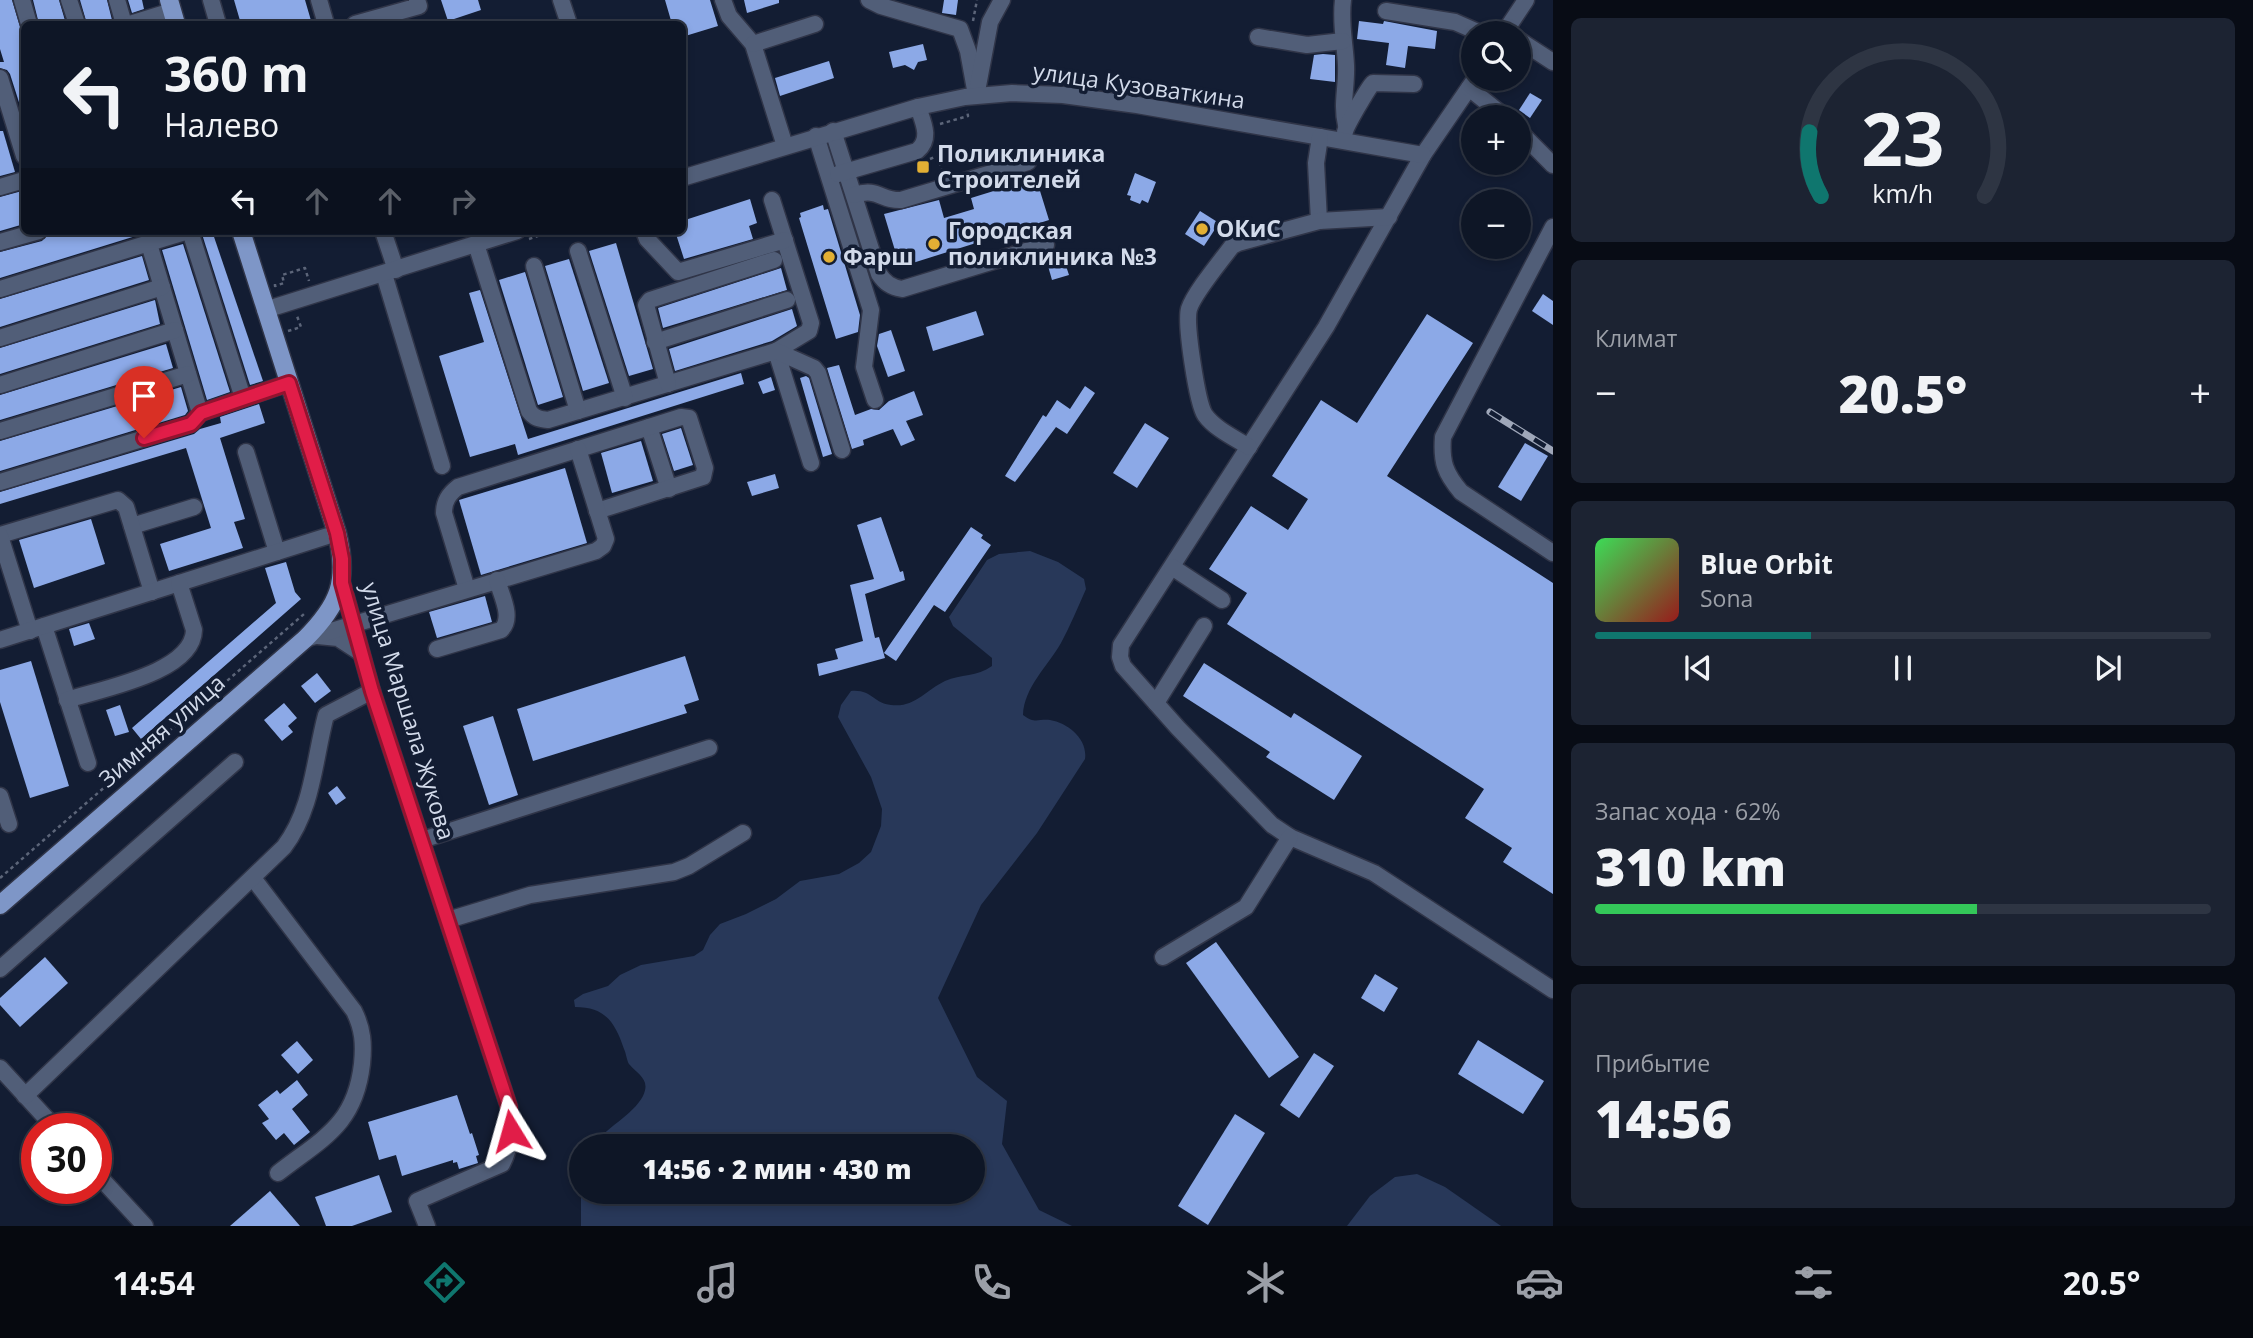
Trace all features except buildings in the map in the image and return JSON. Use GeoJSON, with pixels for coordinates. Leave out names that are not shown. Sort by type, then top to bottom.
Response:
{"type":"FeatureCollection","features":[{"type":"Feature","properties":{"kind":"main road","name":"улица Маршала Жукова"},"geometry":{"type":"LineString","coordinates":[[242,235],[337,533],[342,559],[342,583]]}},
{"type":"Feature","properties":{"kind":"main road","name":"Зимняя улица"},"geometry":{"type":"LineString","coordinates":[[0,905],[305,639],[329,613],[342,583]]}},
{"type":"Feature","properties":{"kind":"street"},"geometry":{"type":"LineString","coordinates":[[22,0],[28,21]]}},
{"type":"Feature","properties":{"kind":"street"},"geometry":{"type":"LineString","coordinates":[[69,0],[76,21]]}},
{"type":"Feature","properties":{"kind":"street"},"geometry":{"type":"LineString","coordinates":[[117,0],[123,21]]}},
{"type":"Feature","properties":{"kind":"street"},"geometry":{"type":"LineString","coordinates":[[211,0],[217,21]]}},
{"type":"Feature","properties":{"kind":"street"},"geometry":{"type":"LineString","coordinates":[[319,0],[325,21]]}},
{"type":"Feature","properties":{"kind":"street"},"geometry":{"type":"LineString","coordinates":[[366,21],[419,6],[417,0]]}},
{"type":"Feature","properties":{"kind":"street"},"geometry":{"type":"LineString","coordinates":[[561,0],[568,21]]}},
{"type":"Feature","properties":{"kind":"street"},"geometry":{"type":"LineString","coordinates":[[723,0],[729,16],[753,44],[785,146]]}},
{"type":"Feature","properties":{"kind":"street"},"geometry":{"type":"LineString","coordinates":[[869,0],[960,29],[968,51],[971,96]]}},
{"type":"Feature","properties":{"kind":"street"},"geometry":{"type":"LineString","coordinates":[[971,96],[990,22],[1002,0]]}},
{"type":"Feature","properties":{"kind":"street"},"geometry":{"type":"LineString","coordinates":[[1343,0],[1341,18],[1346,71],[1344,142]]}},
{"type":"Feature","properties":{"kind":"street"},"geometry":{"type":"LineString","coordinates":[[1515,21],[1525,0]]}},
{"type":"Feature","properties":{"kind":"street"},"geometry":{"type":"LineString","coordinates":[[1386,11],[1461,25]]}},
{"type":"Feature","properties":{"kind":"street"},"geometry":{"type":"LineString","coordinates":[[140,21],[172,12]]}},
{"type":"Feature","properties":{"kind":"street"},"geometry":{"type":"LineString","coordinates":[[753,44],[815,24]]}},
{"type":"Feature","properties":{"kind":"street"},"geometry":{"type":"LineString","coordinates":[[1258,37],[1307,45],[1343,41]]}},
{"type":"Feature","properties":{"kind":"street"},"geometry":{"type":"LineString","coordinates":[[1531,48],[1553,62]]}},
{"type":"Feature","properties":{"kind":"street"},"geometry":{"type":"LineString","coordinates":[[1,82],[21,145]]}},
{"type":"Feature","properties":{"kind":"street"},"geometry":{"type":"LineString","coordinates":[[1346,125],[1373,83],[1414,84]]}},
{"type":"Feature","properties":{"kind":"street"},"geometry":{"type":"LineString","coordinates":[[1467,91],[1423,155],[1326,327],[1121,645],[1120,657],[1123,666],[1156,703],[1272,825],[1290,837],[1374,873],[1553,990]]}},
{"type":"Feature","properties":{"kind":"street"},"geometry":{"type":"LineString","coordinates":[[1480,91],[1493,105]]}},
{"type":"Feature","properties":{"kind":"street","name":"улица Кузоваткина"},"geometry":{"type":"LineString","coordinates":[[686,177],[918,107],[971,96],[1012,93],[1137,105],[1423,155]]}},
{"type":"Feature","properties":{"kind":"street"},"geometry":{"type":"LineString","coordinates":[[829,177],[917,151],[923,146],[926,133],[918,107]]}},
{"type":"Feature","properties":{"kind":"street"},"geometry":{"type":"LineString","coordinates":[[0,136],[17,131]]}},
{"type":"Feature","properties":{"kind":"street"},"geometry":{"type":"LineString","coordinates":[[833,131],[879,274],[893,287],[902,289],[1046,245]]}},
{"type":"Feature","properties":{"kind":"street"},"geometry":{"type":"LineString","coordinates":[[816,136],[871,310],[864,366],[875,400]]}},
{"type":"Feature","properties":{"kind":"street"},"geometry":{"type":"LineString","coordinates":[[1319,221],[1316,163],[1321,137]]}},
{"type":"Feature","properties":{"kind":"street"},"geometry":{"type":"LineString","coordinates":[[1531,143],[1553,165]]}},
{"type":"Feature","properties":{"kind":"street"},"geometry":{"type":"LineString","coordinates":[[854,195],[871,192],[893,201],[901,200],[1028,162]]}},
{"type":"Feature","properties":{"kind":"street"},"geometry":{"type":"LineString","coordinates":[[0,187],[21,181]]}},
{"type":"Feature","properties":{"kind":"street"},"geometry":{"type":"LineString","coordinates":[[477,244],[529,411],[539,419],[548,420],[776,351],[809,331],[811,323],[772,200]]}},
{"type":"Feature","properties":{"kind":"street"},"geometry":{"type":"LineString","coordinates":[[1249,447],[1211,422],[1203,413],[1198,395],[1189,308],[1226,254],[1238,243],[1319,221],[1389,217]]}},
{"type":"Feature","properties":{"kind":"street"},"geometry":{"type":"LineString","coordinates":[[1553,227],[1443,437],[1441,458],[1461,492],[1553,553]]}},
{"type":"Feature","properties":{"kind":"street"},"geometry":{"type":"LineString","coordinates":[[0,242],[25,235]]}},
{"type":"Feature","properties":{"kind":"street"},"geometry":{"type":"LineString","coordinates":[[0,289],[177,235]]}},
{"type":"Feature","properties":{"kind":"street"},"geometry":{"type":"LineString","coordinates":[[190,235],[243,398]]}},
{"type":"Feature","properties":{"kind":"street"},"geometry":{"type":"LineString","coordinates":[[384,235],[390,272],[442,466]]}},
{"type":"Feature","properties":{"kind":"street"},"geometry":{"type":"LineString","coordinates":[[265,310],[505,235]]}},
{"type":"Feature","properties":{"kind":"street"},"geometry":{"type":"LineString","coordinates":[[646,235],[678,272],[785,240]]}},
{"type":"Feature","properties":{"kind":"street"},"geometry":{"type":"LineString","coordinates":[[149,244],[201,413]]}},
{"type":"Feature","properties":{"kind":"street"},"geometry":{"type":"LineString","coordinates":[[578,251],[625,398]]}},
{"type":"Feature","properties":{"kind":"street"},"geometry":{"type":"LineString","coordinates":[[668,384],[646,310],[650,300],[774,260]]}},
{"type":"Feature","properties":{"kind":"street"},"geometry":{"type":"LineString","coordinates":[[534,266],[578,411]]}},
{"type":"Feature","properties":{"kind":"street"},"geometry":{"type":"LineString","coordinates":[[0,338],[162,288]]}},
{"type":"Feature","properties":{"kind":"street"},"geometry":{"type":"LineString","coordinates":[[655,342],[787,300]]}},
{"type":"Feature","properties":{"kind":"street"},"geometry":{"type":"LineString","coordinates":[[0,385],[175,330]]}},
{"type":"Feature","properties":{"kind":"street"},"geometry":{"type":"LineString","coordinates":[[797,340],[806,365]]}},
{"type":"Feature","properties":{"kind":"street"},"geometry":{"type":"LineString","coordinates":[[776,351],[818,373],[842,450]]}},
{"type":"Feature","properties":{"kind":"street"},"geometry":{"type":"LineString","coordinates":[[776,351],[811,463]]}},
{"type":"Feature","properties":{"kind":"street"},"geometry":{"type":"LineString","coordinates":[[0,431],[188,374]]}},
{"type":"Feature","properties":{"kind":"street"},"geometry":{"type":"LineString","coordinates":[[0,482],[191,424],[201,413],[289,383]]}},
{"type":"Feature","properties":{"kind":"street"},"geometry":{"type":"LineString","coordinates":[[467,589],[444,513],[444,506],[451,492],[458,487],[681,417],[691,421],[705,472],[699,480],[597,511]]}},
{"type":"Feature","properties":{"kind":"street"},"geometry":{"type":"LineString","coordinates":[[649,427],[669,489]]}},
{"type":"Feature","properties":{"kind":"street"},"geometry":{"type":"LineString","coordinates":[[305,639],[596,551],[603,546],[606,539],[578,449]]}},
{"type":"Feature","properties":{"kind":"street"},"geometry":{"type":"LineString","coordinates":[[246,452],[277,552]]}},
{"type":"Feature","properties":{"kind":"street"},"geometry":{"type":"LineString","coordinates":[[88,762],[67,699],[0,535],[113,499],[122,502],[152,592]]}},
{"type":"Feature","properties":{"kind":"street"},"geometry":{"type":"LineString","coordinates":[[132,526],[194,508]]}},
{"type":"Feature","properties":{"kind":"street"},"geometry":{"type":"LineString","coordinates":[[0,640],[337,533]]}},
{"type":"Feature","properties":{"kind":"street"},"geometry":{"type":"LineString","coordinates":[[1172,567],[1222,600]]}},
{"type":"Feature","properties":{"kind":"street"},"geometry":{"type":"LineString","coordinates":[[437,649],[501,630],[505,626],[508,616],[497,580]]}},
{"type":"Feature","properties":{"kind":"street"},"geometry":{"type":"LineString","coordinates":[[67,699],[164,669],[189,646],[194,630],[179,583]]}},
{"type":"Feature","properties":{"kind":"street","name":"улица Маршала Жукова"},"geometry":{"type":"LineString","coordinates":[[342,583],[372,691],[509,1107],[509,1151],[502,1164],[417,1202],[426,1226]]}},
{"type":"Feature","properties":{"kind":"street"},"geometry":{"type":"LineString","coordinates":[[1156,703],[1205,626]]}},
{"type":"Feature","properties":{"kind":"street"},"geometry":{"type":"LineString","coordinates":[[305,639],[318,636],[338,638],[361,653]]}},
{"type":"Feature","properties":{"kind":"street"},"geometry":{"type":"LineString","coordinates":[[25,1096],[284,847],[297,827],[309,793],[326,715],[372,691]]}},
{"type":"Feature","properties":{"kind":"street"},"geometry":{"type":"LineString","coordinates":[[422,841],[709,748]]}},
{"type":"Feature","properties":{"kind":"street"},"geometry":{"type":"LineString","coordinates":[[0,970],[235,762]]}},
{"type":"Feature","properties":{"kind":"street"},"geometry":{"type":"LineString","coordinates":[[0,796],[9,824]]}},
{"type":"Feature","properties":{"kind":"street"},"geometry":{"type":"LineString","coordinates":[[448,920],[530,895],[674,872],[689,866],[743,833]]}},
{"type":"Feature","properties":{"kind":"street"},"geometry":{"type":"LineString","coordinates":[[1163,957],[1246,907],[1290,837]]}},
{"type":"Feature","properties":{"kind":"street"},"geometry":{"type":"LineString","coordinates":[[253,878],[354,1011],[360,1023],[364,1043],[359,1087],[350,1109],[329,1133],[278,1173]]}},
{"type":"Feature","properties":{"kind":"street"},"geometry":{"type":"LineString","coordinates":[[0,1068],[41,1113]]}},
{"type":"Feature","properties":{"kind":"street"},"geometry":{"type":"LineString","coordinates":[[112,1190],[145,1226]]}},
{"type":"Feature","properties":{"kind":"path"},"geometry":{"type":"LineString","coordinates":[[937,125],[968,116],[971,96]]}},
{"type":"Feature","properties":{"kind":"path"},"geometry":{"type":"LineString","coordinates":[[936,146],[937,156]]}},
{"type":"Feature","properties":{"kind":"path"},"geometry":{"type":"LineString","coordinates":[[275,286],[284,283],[282,275]]}},
{"type":"Feature","properties":{"kind":"path"},"geometry":{"type":"LineString","coordinates":[[0,878],[310,608]]}},
{"type":"Feature","properties":{"kind":"shaded area"},"geometry":{"type":"Polygon","coordinates":[[[1030,551],[1058,562],[1084,579],[1086,589],[1074,616],[1061,643],[1032,686],[1023,715],[1033,720],[1050,720],[1070,728],[1083,745],[1085,759],[1037,833],[981,905],[938,998],[977,1077],[1007,1101],[1002,1144],[1039,1210],[1072,1226],[581,1226],[581,1204],[985,1204],[985,1134],[603,1134],[638,1103],[643,1096],[645,1085],[629,1064],[621,1039],[607,1018],[594,1010],[575,1007],[574,1000],[583,994],[608,986],[620,975],[641,965],[694,956],[703,950],[710,935],[720,924],[776,899],[800,881],[839,874],[859,863],[871,852],[881,826],[882,809],[871,777],[838,717],[841,705],[851,691],[864,692],[885,704],[907,704],[945,681],[981,672],[992,666],[992,658],[953,626],[949,617],[987,560],[999,554],[1030,551]]]}},
{"type":"Feature","properties":{"kind":"shaded area"},"geometry":{"type":"Polygon","coordinates":[[[1417,1174],[1445,1187],[1501,1226],[1347,1226],[1370,1196],[1395,1177],[1417,1174]]]}},
{"type":"Feature","properties":{"kind":"railway"},"geometry":{"type":"LineString","coordinates":[[1490,412],[1553,451]]}},
{"type":"Feature","properties":{"kind":"place","name":"Поликлиника Строителей"},"geometry":{"type":"Point","coordinates":[923,167]}},
{"type":"Feature","properties":{"kind":"place","name":"ОКиС"},"geometry":{"type":"Point","coordinates":[1202,229]}},
{"type":"Feature","properties":{"kind":"place","name":"Городская поликлиника №3"},"geometry":{"type":"Point","coordinates":[934,244]}},
{"type":"Feature","properties":{"kind":"place","name":"Фарш"},"geometry":{"type":"Point","coordinates":[829,257]}},
{"type":"Feature","properties":{"kind":"route"},"geometry":{"type":"LineString","coordinates":[[144,438],[191,424],[201,413],[289,383],[337,533],[343,569],[342,583],[372,691],[509,1107],[511,1131]]}}]}
